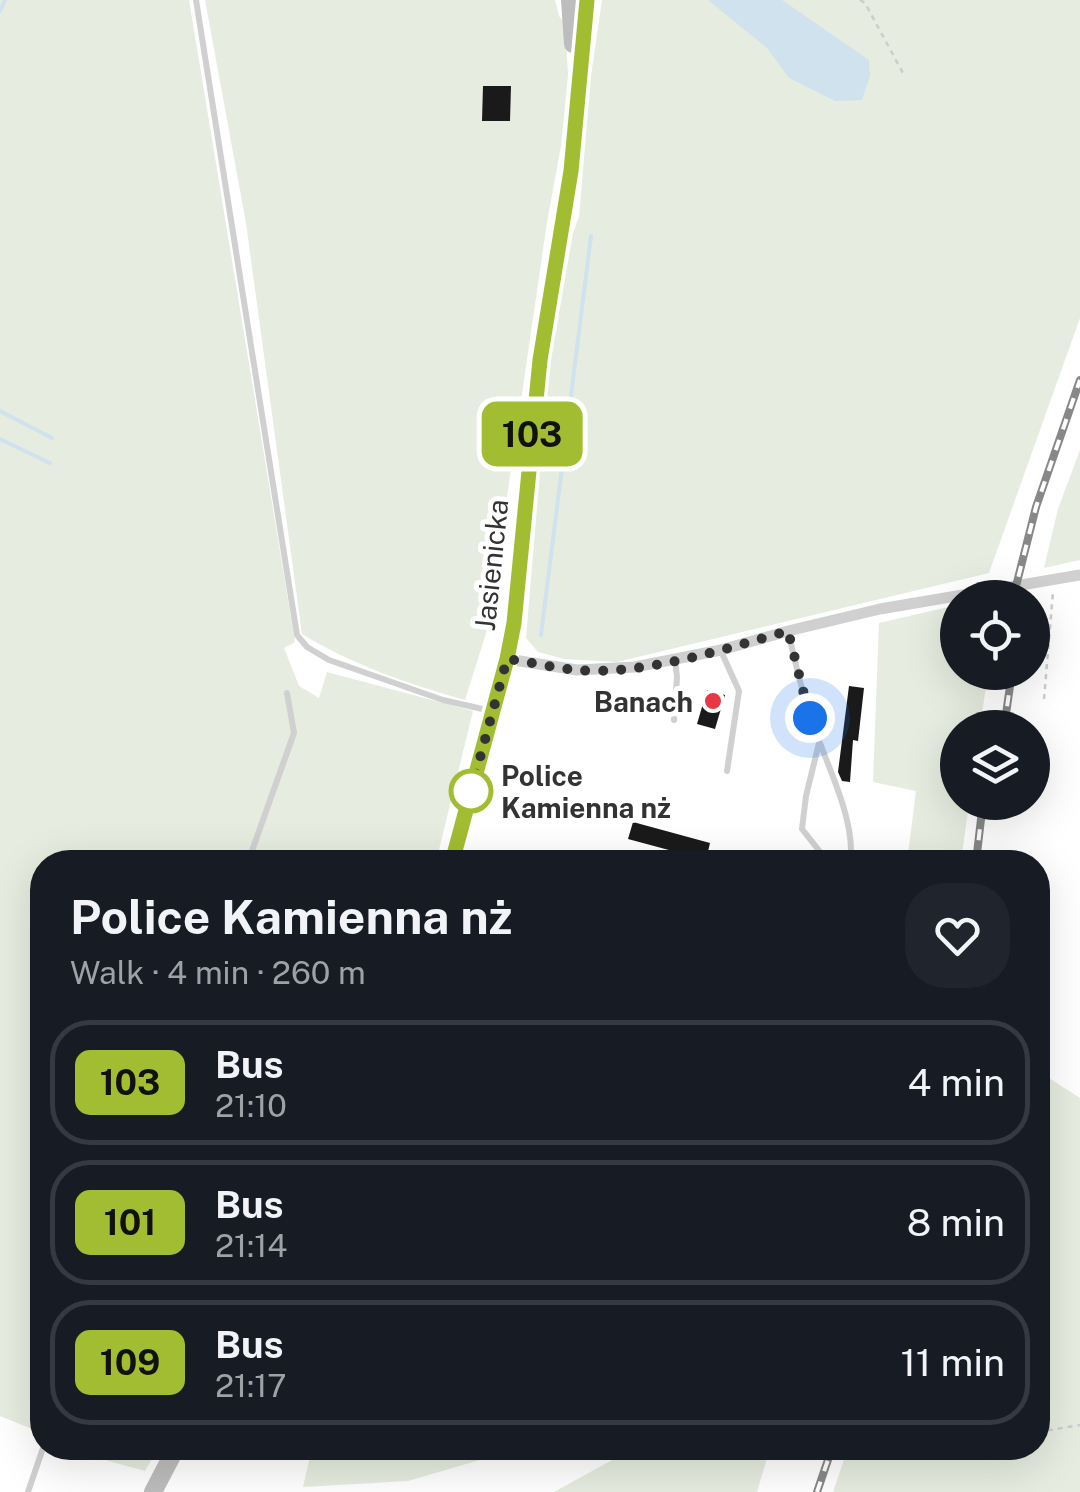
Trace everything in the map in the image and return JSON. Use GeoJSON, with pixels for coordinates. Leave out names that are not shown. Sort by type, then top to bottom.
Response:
{"type":"FeatureCollection","features":[{"type":"Feature","properties":{"kind":"main road","name":"Jasienicka"},"geometry":{"type":"LineString","coordinates":[[570,0],[577,89]]}},
{"type":"Feature","properties":{"kind":"main road","name":"Jasienicka"},"geometry":{"type":"LineString","coordinates":[[455,850],[507,659],[519,590],[540,360],[571,171],[586,0]]}},
{"type":"Feature","properties":{"kind":"main road"},"geometry":{"type":"LineString","coordinates":[[153,1492],[170,1460]]}},
{"type":"Feature","properties":{"kind":"street"},"geometry":{"type":"LineString","coordinates":[[507,659],[577,670],[608,670],[676,660],[896,606],[1080,575]]}},
{"type":"Feature","properties":{"kind":"lane"},"geometry":{"type":"LineString","coordinates":[[196,0],[297,635],[306,647],[329,660],[443,700],[492,712]]}},
{"type":"Feature","properties":{"kind":"lane"},"geometry":{"type":"LineString","coordinates":[[788,631],[819,743],[851,834],[851,850]]}},
{"type":"Feature","properties":{"kind":"lane"},"geometry":{"type":"LineString","coordinates":[[721,650],[739,691],[727,771]]}},
{"type":"Feature","properties":{"kind":"lane"},"geometry":{"type":"LineString","coordinates":[[674,720],[676,660]]}},
{"type":"Feature","properties":{"kind":"lane"},"geometry":{"type":"LineString","coordinates":[[252,850],[294,734],[287,693]]}},
{"type":"Feature","properties":{"kind":"lane"},"geometry":{"type":"LineString","coordinates":[[819,743],[802,829],[819,850]]}},
{"type":"Feature","properties":{"kind":"lane"},"geometry":{"type":"LineString","coordinates":[[28,1492],[40,1460]]}},
{"type":"Feature","properties":{"kind":"path"},"geometry":{"type":"LineString","coordinates":[[860,0],[904,76]]}},
{"type":"Feature","properties":{"kind":"path"},"geometry":{"type":"LineString","coordinates":[[1044,699],[1054,580]]}},
{"type":"Feature","properties":{"kind":"path"},"geometry":{"type":"LineString","coordinates":[[1050,1430],[1080,1426]]}},
{"type":"Feature","properties":{"kind":"shaded area"},"geometry":{"type":"Polygon","coordinates":[[[0,0],[189,0],[295,642],[284,648],[299,686],[319,698],[327,672],[473,711],[439,850],[30,850],[30,1428],[0,1416],[0,0]]]}},
{"type":"Feature","properties":{"kind":"shaded area"},"geometry":{"type":"Polygon","coordinates":[[[205,0],[555,0],[565,23],[568,75],[561,146],[488,627],[465,700],[381,673],[302,634],[246,223],[205,0]]]}},
{"type":"Feature","properties":{"kind":"shaded area"},"geometry":{"type":"Polygon","coordinates":[[[602,0],[1080,0],[1080,318],[989,573],[940,580],[940,585],[617,662],[564,659],[538,652],[526,638],[548,376],[579,217],[602,0]]]}},
{"type":"Feature","properties":{"kind":"shaded area"},"geometry":{"type":"Polygon","coordinates":[[[1080,450],[1080,560],[1044,568],[1058,509],[1080,450]]]}},
{"type":"Feature","properties":{"kind":"shaded area"},"geometry":{"type":"Polygon","coordinates":[[[940,609],[940,690],[985,690],[983,710],[940,710],[940,820],[967,820],[963,850],[909,850],[916,791],[873,782],[879,623],[940,609]]]}},
{"type":"Feature","properties":{"kind":"shaded area"},"geometry":{"type":"Polygon","coordinates":[[[1050,1079],[1080,1098],[1080,1492],[833,1492],[844,1460],[1050,1460],[1050,1079]]]}},
{"type":"Feature","properties":{"kind":"shaded area"},"geometry":{"type":"Polygon","coordinates":[[[105,1460],[151,1460],[145,1471],[105,1460]]]}},
{"type":"Feature","properties":{"kind":"shaded area"},"geometry":{"type":"Polygon","coordinates":[[[309,1460],[480,1460],[408,1481],[303,1487],[309,1460]]]}},
{"type":"Feature","properties":{"kind":"shaded area"},"geometry":{"type":"Polygon","coordinates":[[[612,1460],[766,1460],[757,1492],[554,1492],[612,1460]]]}},
{"type":"Feature","properties":{"kind":"water"},"geometry":{"type":"Polygon","coordinates":[[[708,0],[782,0],[869,60],[870,76],[862,100],[835,101],[789,78],[767,48],[708,0]]]}},
{"type":"Feature","properties":{"kind":"building"},"geometry":{"type":"Polygon","coordinates":[[[483,86],[511,86],[510,121],[482,121],[483,86]]]}},
{"type":"Feature","properties":{"kind":"building"},"geometry":{"type":"Polygon","coordinates":[[[849,686],[864,688],[858,741],[853,740],[850,782],[842,781],[838,772],[849,686]]]}},
{"type":"Feature","properties":{"kind":"building"},"geometry":{"type":"Polygon","coordinates":[[[707,690],[725,695],[715,729],[697,724],[707,690]]]}},
{"type":"Feature","properties":{"kind":"building"},"geometry":{"type":"Polygon","coordinates":[[[633,822],[710,843],[708,850],[669,850],[628,839],[633,822]]]}},
{"type":"Feature","properties":{"kind":"waterway"},"geometry":{"type":"LineString","coordinates":[[0,11],[5,0]]}},
{"type":"Feature","properties":{"kind":"waterway"},"geometry":{"type":"LineString","coordinates":[[541,635],[591,236]]}},
{"type":"Feature","properties":{"kind":"waterway"},"geometry":{"type":"LineString","coordinates":[[0,411],[52,438]]}},
{"type":"Feature","properties":{"kind":"waterway"},"geometry":{"type":"LineString","coordinates":[[0,439],[50,463]]}},
{"type":"Feature","properties":{"kind":"railway"},"geometry":{"type":"LineString","coordinates":[[1018,580],[1036,507],[1080,380]]}},
{"type":"Feature","properties":{"kind":"railway"},"geometry":{"type":"LineString","coordinates":[[1007,710],[1009,690]]}},
{"type":"Feature","properties":{"kind":"railway"},"geometry":{"type":"LineString","coordinates":[[977,850],[981,820]]}},
{"type":"Feature","properties":{"kind":"railway"},"geometry":{"type":"LineString","coordinates":[[817,1492],[828,1460]]}},
{"type":"Feature","properties":{"kind":"bus line","name":"103"},"geometry":{"type":"LineString","coordinates":[[455,850],[514,623],[540,360],[571,171],[587,0]]}},
{"type":"Feature","properties":{"kind":"place","name":"Banach"},"geometry":{"type":"Point","coordinates":[713,701]}},
{"type":"Feature","properties":{"kind":"place","name":"Police Kamienna nż"},"geometry":{"type":"Point","coordinates":[471,791]}},
{"type":"Feature","properties":{"kind":"route"},"geometry":{"type":"LineString","coordinates":[[471,791],[507,659],[577,670],[608,670],[676,660],[788,631],[810,718]]}}]}
